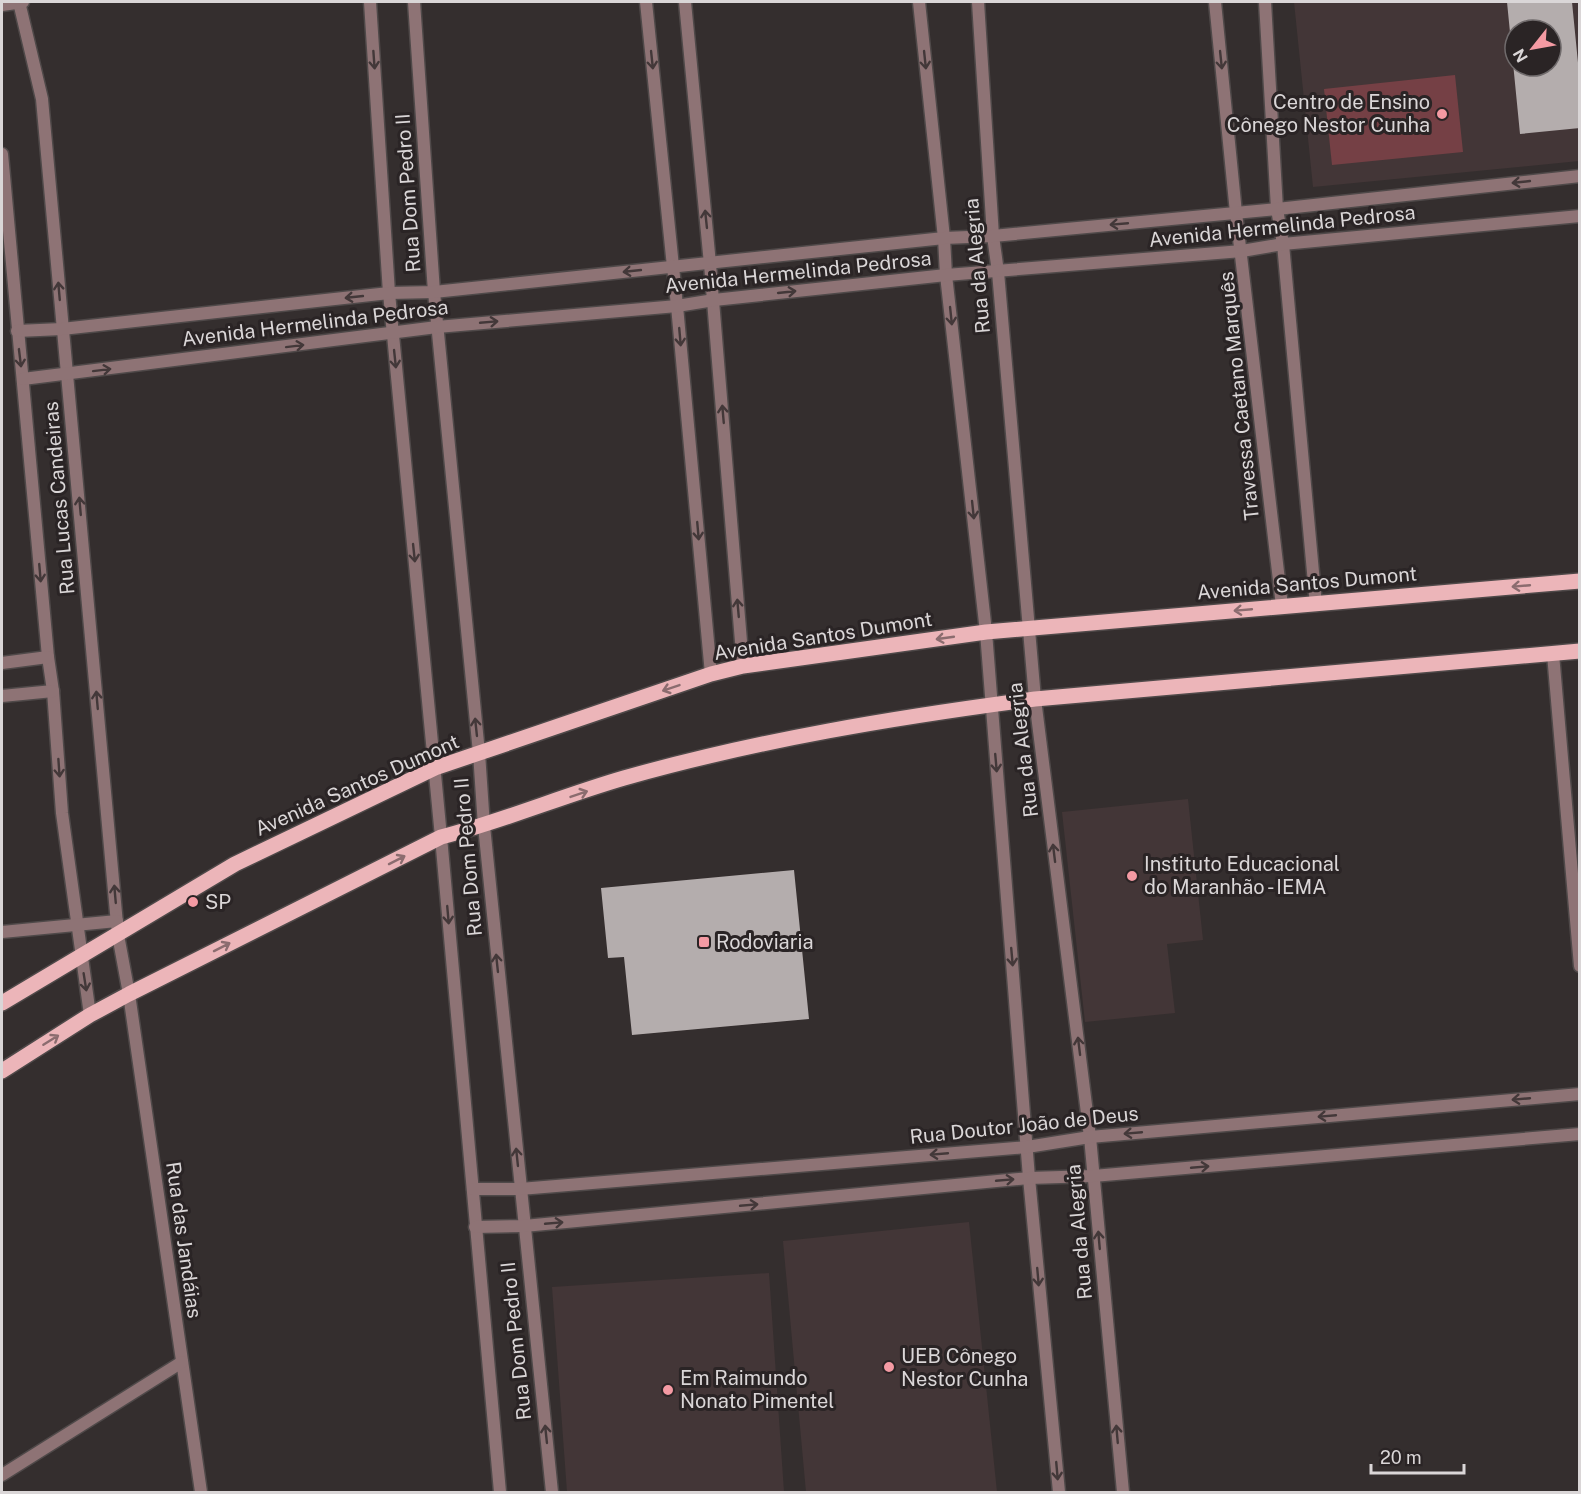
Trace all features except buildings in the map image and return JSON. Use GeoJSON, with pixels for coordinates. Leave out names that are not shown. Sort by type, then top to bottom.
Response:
{"type":"FeatureCollection","features":[{"type":"Feature","properties":{"kind":"main road","name":"Avenida Santos Dumont"},"geometry":{"type":"LineString","coordinates":[[2,1003],[81,957],[118,928],[235,864],[435,768],[711,674],[743,666],[1030,627],[1316,605],[1580,581]]}},
{"type":"Feature","properties":{"kind":"main road"},"geometry":{"type":"LineString","coordinates":[[2,1071],[90,1015],[129,994],[441,837],[484,826],[622,779],[769,741],[1035,699],[1580,651]]}},
{"type":"Feature","properties":{"kind":"street"},"geometry":{"type":"LineString","coordinates":[[2,5],[21,2]]}},
{"type":"Feature","properties":{"kind":"street","name":"Rua Lucas Candeiras"},"geometry":{"type":"LineString","coordinates":[[21,2],[42,99],[118,928],[129,994]]}},
{"type":"Feature","properties":{"kind":"street","name":"Rua Dom Pedro II"},"geometry":{"type":"LineString","coordinates":[[370,2],[389,293],[435,768],[500,1492]]}},
{"type":"Feature","properties":{"kind":"street","name":"Rua Dom Pedro II"},"geometry":{"type":"LineString","coordinates":[[414,2],[437,327],[479,753],[484,826],[552,1492]]}},
{"type":"Feature","properties":{"kind":"street"},"geometry":{"type":"LineString","coordinates":[[646,2],[711,674]]}},
{"type":"Feature","properties":{"kind":"street"},"geometry":{"type":"LineString","coordinates":[[685,2],[714,300],[743,666]]}},
{"type":"Feature","properties":{"kind":"street","name":"Rua da Alegria"},"geometry":{"type":"LineString","coordinates":[[919,2],[946,275],[986,632],[1029,1178],[1059,1492]]}},
{"type":"Feature","properties":{"kind":"street","name":"Rua da Alegria"},"geometry":{"type":"LineString","coordinates":[[978,2],[993,236],[1035,699],[1090,1137],[1123,1492]]}},
{"type":"Feature","properties":{"kind":"street","name":"Travessa Caetano Marquês"},"geometry":{"type":"LineString","coordinates":[[1215,2],[1236,213],[1282,606]]}},
{"type":"Feature","properties":{"kind":"street"},"geometry":{"type":"LineString","coordinates":[[1265,2],[1277,209],[1283,244],[1316,605]]}},
{"type":"Feature","properties":{"kind":"street","name":"Rua Lucas Candeiras"},"geometry":{"type":"LineString","coordinates":[[2,154],[17,332],[53,691],[62,813],[90,1015]]}},
{"type":"Feature","properties":{"kind":"street"},"geometry":{"type":"LineString","coordinates":[[17,332],[389,293],[434,292],[944,238],[993,236],[1277,209],[1580,176]]}},
{"type":"Feature","properties":{"kind":"street","name":"Avenida Hermelinda Pedrosa"},"geometry":{"type":"LineString","coordinates":[[23,380],[437,327],[677,306],[946,275],[1242,251],[1283,244],[1580,216]]}},
{"type":"Feature","properties":{"kind":"street"},"geometry":{"type":"LineString","coordinates":[[1553,654],[1580,966]]}},
{"type":"Feature","properties":{"kind":"street"},"geometry":{"type":"LineString","coordinates":[[2,663],[48,657]]}},
{"type":"Feature","properties":{"kind":"street"},"geometry":{"type":"LineString","coordinates":[[2,696],[53,691]]}},
{"type":"Feature","properties":{"kind":"street"},"geometry":{"type":"LineString","coordinates":[[2,932],[76,924],[118,928]]}},
{"type":"Feature","properties":{"kind":"street","name":"Rua das Jandáias"},"geometry":{"type":"LineString","coordinates":[[129,994],[201,1492]]}},
{"type":"Feature","properties":{"kind":"street","name":"Rua Doutor João de Deus"},"geometry":{"type":"LineString","coordinates":[[473,1189],[520,1189],[1027,1146],[1090,1137],[1580,1094]]}},
{"type":"Feature","properties":{"kind":"street"},"geometry":{"type":"LineString","coordinates":[[475,1227],[524,1226],[1029,1178],[1093,1176],[1580,1134]]}},
{"type":"Feature","properties":{"kind":"street"},"geometry":{"type":"LineString","coordinates":[[2,1475],[182,1362]]}},
{"type":"Feature","properties":{"kind":"shaded area","name":"Centro de Ensino Cônego Nestor Cunha"},"geometry":{"type":"Polygon","coordinates":[[[1294,2],[1579,2],[1579,161],[1313,187],[1294,2]]]}},
{"type":"Feature","properties":{"kind":"shaded area"},"geometry":{"type":"Polygon","coordinates":[[[1455,75],[1463,152],[1332,165],[1324,89],[1455,75]]]}},
{"type":"Feature","properties":{"kind":"shaded area","name":"Instituto Educacional do Maranhão - IEMA"},"geometry":{"type":"Polygon","coordinates":[[[1188,799],[1203,940],[1167,944],[1175,1013],[1085,1022],[1062,812],[1188,799]]]}},
{"type":"Feature","properties":{"kind":"shaded area","name":"UEB Cônego Nestor Cunha"},"geometry":{"type":"Polygon","coordinates":[[[969,1222],[997,1492],[806,1492],[783,1241],[969,1222]]]}},
{"type":"Feature","properties":{"kind":"shaded area","name":"Em Raimundo Nonato Pimentel"},"geometry":{"type":"Polygon","coordinates":[[[769,1273],[784,1492],[567,1492],[552,1287],[769,1273]]]}},
{"type":"Feature","properties":{"kind":"place","name":"Centro de Ensino Cônego Nestor Cunha"},"geometry":{"type":"Point","coordinates":[1442,114]}},
{"type":"Feature","properties":{"kind":"place","name":"Instituto Educacional do Maranhão - IEMA"},"geometry":{"type":"Point","coordinates":[1132,876]}},
{"type":"Feature","properties":{"kind":"place","name":"SP"},"geometry":{"type":"Point","coordinates":[193,902]}},
{"type":"Feature","properties":{"kind":"place","name":"Rodoviaria"},"geometry":{"type":"Point","coordinates":[704,942]}},
{"type":"Feature","properties":{"kind":"place","name":"UEB Cônego Nestor Cunha"},"geometry":{"type":"Point","coordinates":[889,1367]}},
{"type":"Feature","properties":{"kind":"place","name":"Em Raimundo Nonato Pimentel"},"geometry":{"type":"Point","coordinates":[668,1390]}}]}
